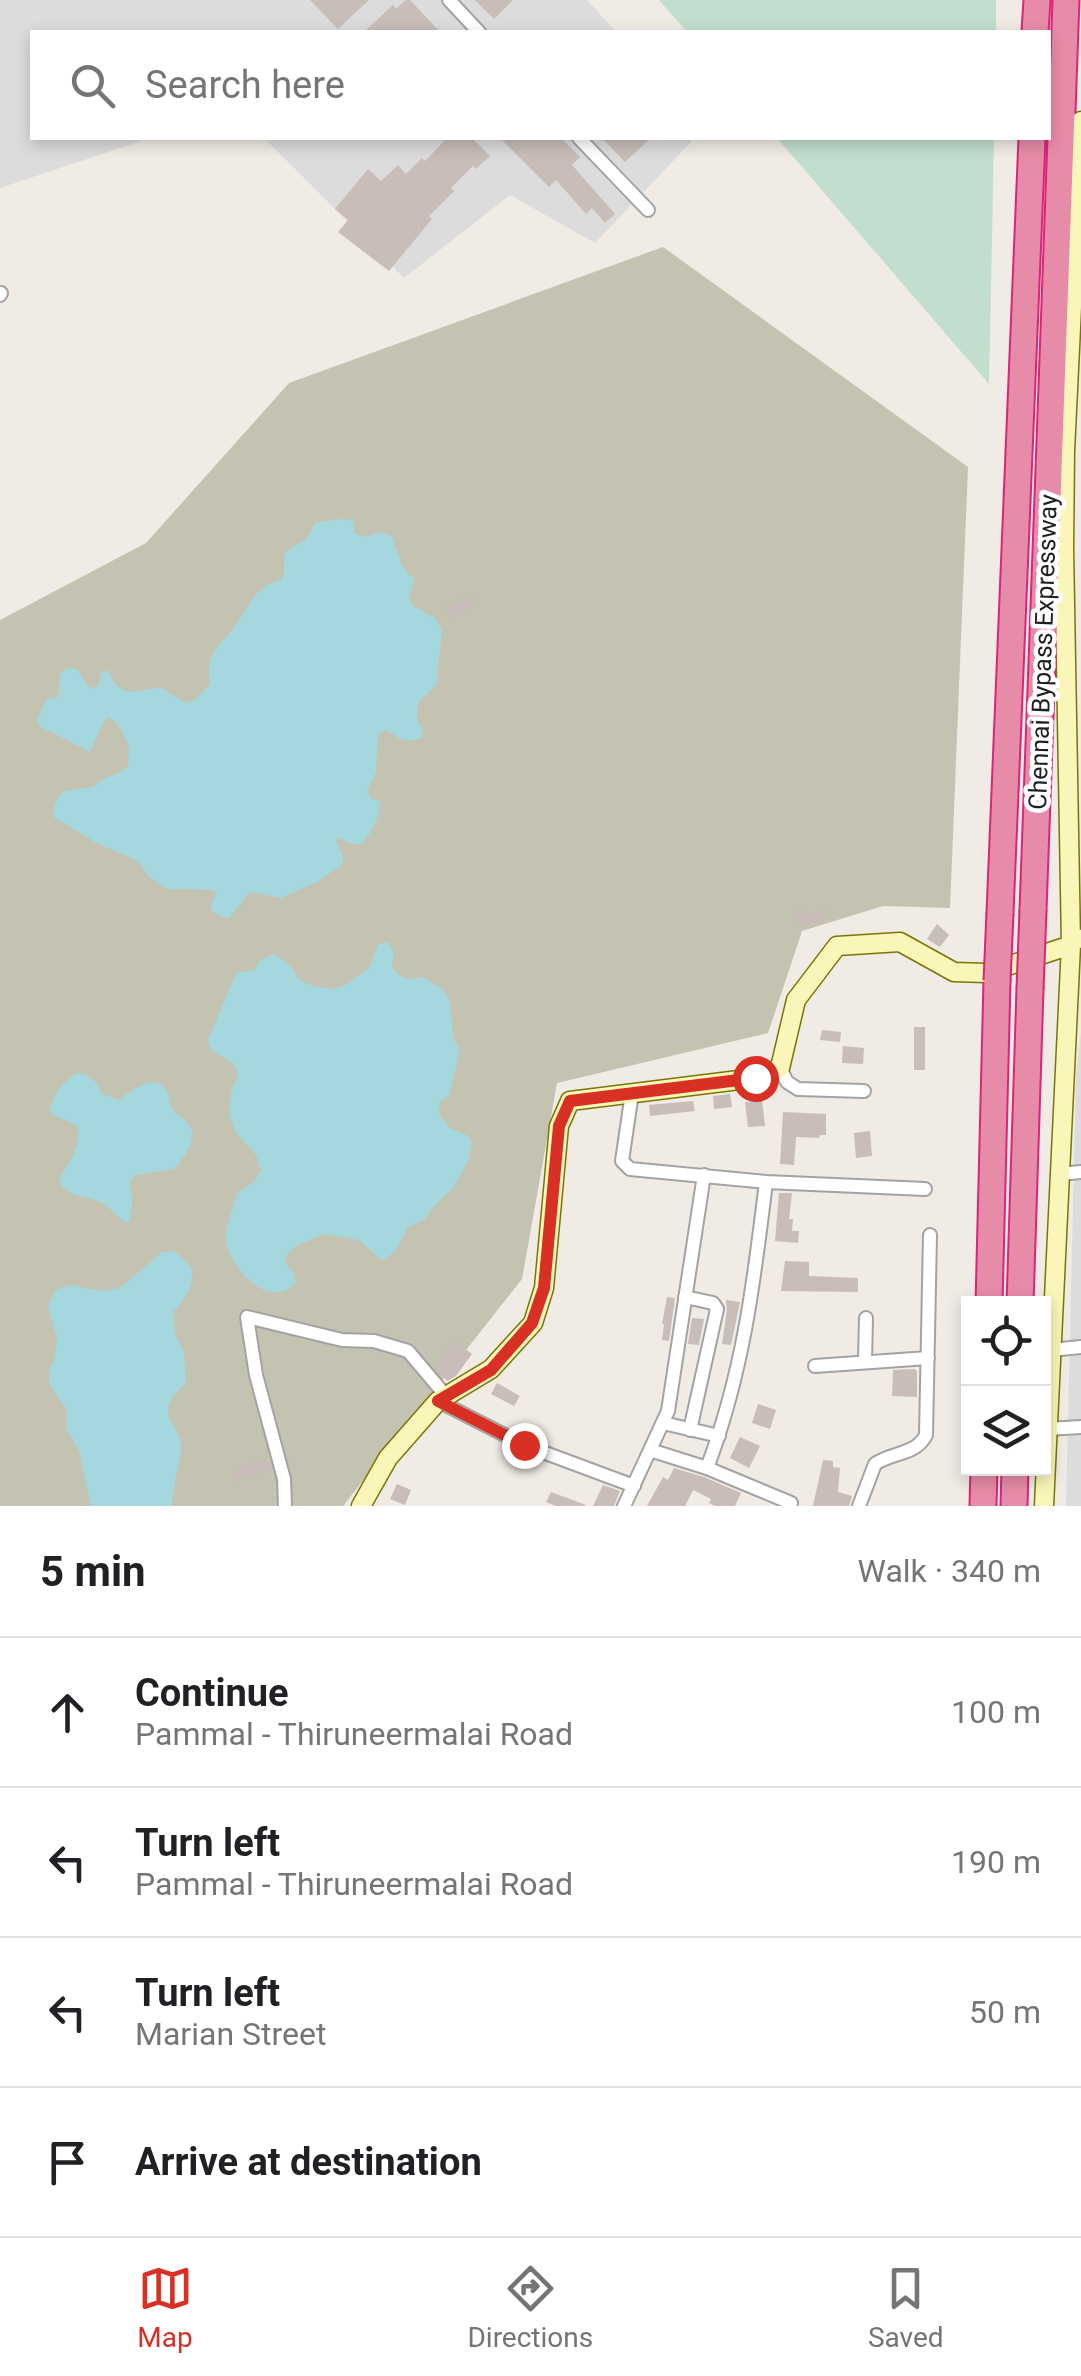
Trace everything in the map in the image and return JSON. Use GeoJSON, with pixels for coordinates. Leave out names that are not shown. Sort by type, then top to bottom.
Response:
{"type":"FeatureCollection","features":[{"type":"Feature","properties":{"kind":"highway"},"geometry":{"type":"LineString","coordinates":[[1036,30],[1037,0]]}},
{"type":"Feature","properties":{"kind":"highway","name":"Chennai Bypass Expressway"},"geometry":{"type":"LineString","coordinates":[[1020,1296],[1033,910],[1055,546],[1066,0]]}},
{"type":"Feature","properties":{"kind":"highway","name":"Chennai Bypass Expressway"},"geometry":{"type":"LineString","coordinates":[[988,1296],[997,981],[1032,140]]}},
{"type":"Feature","properties":{"kind":"highway"},"geometry":{"type":"LineString","coordinates":[[983,1506],[984,1476]]}},
{"type":"Feature","properties":{"kind":"highway"},"geometry":{"type":"LineString","coordinates":[[1014,1506],[1016,1476]]}},
{"type":"Feature","properties":{"kind":"street"},"geometry":{"type":"LineString","coordinates":[[448,0],[476,30]]}},
{"type":"Feature","properties":{"kind":"street"},"geometry":{"type":"LineString","coordinates":[[1058,446],[1081,121]]}},
{"type":"Feature","properties":{"kind":"street"},"geometry":{"type":"LineString","coordinates":[[581,140],[648,210]]}},
{"type":"Feature","properties":{"kind":"street"},"geometry":{"type":"LineString","coordinates":[[1055,546],[1076,939],[1073,1070],[1060,1174],[1051,1350],[1081,1347]]}},
{"type":"Feature","properties":{"kind":"street"},"geometry":{"type":"LineString","coordinates":[[864,1091],[798,1089],[787,1082],[780,1068],[796,1000],[837,946],[900,942],[954,972],[986,973],[1076,939]]}},
{"type":"Feature","properties":{"kind":"street"},"geometry":{"type":"LineString","coordinates":[[362,1506],[388,1458],[442,1398],[491,1370],[532,1323],[544,1288],[559,1126],[570,1101],[755,1078],[780,1068]]}},
{"type":"Feature","properties":{"kind":"street"},"geometry":{"type":"LineString","coordinates":[[632,1094],[622,1161],[630,1169],[766,1182],[925,1189]]}},
{"type":"Feature","properties":{"kind":"street"},"geometry":{"type":"LineString","coordinates":[[1060,1174],[1081,1172]]}},
{"type":"Feature","properties":{"kind":"street"},"geometry":{"type":"LineString","coordinates":[[629,1505],[668,1411],[704,1175]]}},
{"type":"Feature","properties":{"kind":"street"},"geometry":{"type":"LineString","coordinates":[[706,1468],[732,1394],[752,1300],[766,1182]]}},
{"type":"Feature","properties":{"kind":"street"},"geometry":{"type":"LineString","coordinates":[[859,1506],[875,1464],[916,1448],[923,1441],[930,1236]]}},
{"type":"Feature","properties":{"kind":"street"},"geometry":{"type":"LineString","coordinates":[[686,1297],[713,1303],[717,1310],[690,1430]]}},
{"type":"Feature","properties":{"kind":"street"},"geometry":{"type":"LineString","coordinates":[[285,1506],[284,1479],[256,1375],[247,1317],[408,1351],[442,1398],[524,1445],[634,1486]]}},
{"type":"Feature","properties":{"kind":"street"},"geometry":{"type":"LineString","coordinates":[[864,1362],[866,1318]]}},
{"type":"Feature","properties":{"kind":"street"},"geometry":{"type":"LineString","coordinates":[[815,1366],[928,1358]]}},
{"type":"Feature","properties":{"kind":"street"},"geometry":{"type":"LineString","coordinates":[[663,1423],[719,1436]]}},
{"type":"Feature","properties":{"kind":"street"},"geometry":{"type":"LineString","coordinates":[[1051,1429],[1081,1427]]}},
{"type":"Feature","properties":{"kind":"street"},"geometry":{"type":"LineString","coordinates":[[650,1450],[706,1468],[790,1504]]}},
{"type":"Feature","properties":{"kind":"street"},"geometry":{"type":"LineString","coordinates":[[1044,1506],[1045,1476]]}},
{"type":"Feature","properties":{"kind":"shaded area"},"geometry":{"type":"Polygon","coordinates":[[[0,0],[587,0],[614,30],[30,30],[30,140],[144,140],[0,188],[0,0]]]}},
{"type":"Feature","properties":{"kind":"shaded area"},"geometry":{"type":"Polygon","coordinates":[[[266,140],[693,140],[595,243],[510,195],[404,278],[266,140]]]}},
{"type":"Feature","properties":{"kind":"shaded area"},"geometry":{"type":"Polygon","coordinates":[[[663,247],[968,467],[950,908],[883,906],[802,931],[768,1033],[557,1083],[522,1279],[343,1506],[0,1506],[0,620],[146,543],[289,383],[663,247]]]}},
{"type":"Feature","properties":{"kind":"shaded area"},"geometry":{"type":"Polygon","coordinates":[[[1081,1032],[1081,1506],[1066,1506],[1076,1075],[1081,1032]]]}},
{"type":"Feature","properties":{"kind":"green space"},"geometry":{"type":"Polygon","coordinates":[[[659,0],[996,0],[996,30],[685,30],[659,0]]]}},
{"type":"Feature","properties":{"kind":"green space"},"geometry":{"type":"Polygon","coordinates":[[[779,140],[994,140],[989,384],[779,140]]]}},
{"type":"Feature","properties":{"kind":"water"},"geometry":{"type":"Polygon","coordinates":[[[354,521],[354,533],[365,537],[381,532],[392,536],[402,566],[414,580],[409,597],[413,606],[435,618],[442,631],[436,685],[418,703],[417,720],[423,737],[407,741],[386,730],[378,735],[376,772],[367,791],[371,798],[381,802],[379,814],[360,845],[336,840],[342,865],[317,882],[281,898],[250,892],[228,919],[211,911],[217,894],[212,890],[166,889],[132,858],[100,845],[52,816],[63,791],[93,787],[123,771],[128,765],[129,748],[118,725],[109,717],[90,752],[39,726],[37,720],[46,699],[59,697],[60,674],[67,668],[77,669],[93,689],[99,684],[101,672],[108,670],[117,685],[128,691],[159,687],[187,703],[196,699],[210,684],[210,663],[216,649],[260,590],[282,579],[285,552],[306,539],[315,523],[354,521]]]}},
{"type":"Feature","properties":{"kind":"water"},"geometry":{"type":"Polygon","coordinates":[[[388,942],[394,952],[392,967],[398,974],[408,979],[422,977],[442,988],[450,1000],[453,1038],[460,1050],[449,1096],[440,1101],[439,1114],[451,1129],[472,1141],[468,1161],[454,1187],[425,1219],[406,1229],[397,1248],[382,1261],[359,1240],[324,1234],[287,1254],[285,1263],[296,1282],[286,1290],[263,1290],[243,1274],[226,1239],[237,1193],[255,1181],[261,1170],[255,1154],[232,1122],[230,1098],[238,1075],[234,1064],[211,1050],[208,1040],[236,973],[255,970],[260,960],[275,954],[299,980],[333,989],[370,967],[378,944],[388,942]]]}},
{"type":"Feature","properties":{"kind":"water"},"geometry":{"type":"Polygon","coordinates":[[[76,1073],[89,1076],[102,1094],[119,1100],[134,1089],[158,1083],[167,1090],[174,1111],[192,1131],[189,1148],[174,1169],[136,1175],[129,1182],[129,1223],[102,1203],[67,1191],[59,1180],[76,1148],[78,1126],[51,1114],[51,1107],[58,1090],[76,1073]]]}},
{"type":"Feature","properties":{"kind":"water"},"geometry":{"type":"Polygon","coordinates":[[[174,1251],[188,1263],[192,1280],[188,1293],[173,1312],[175,1334],[184,1352],[186,1383],[168,1406],[181,1448],[172,1506],[91,1506],[79,1451],[66,1428],[67,1411],[49,1383],[57,1339],[48,1307],[55,1290],[71,1285],[102,1291],[120,1288],[162,1252],[174,1251]]]}},
{"type":"Feature","properties":{"kind":"building"},"geometry":{"type":"Polygon","coordinates":[[[310,0],[369,0],[338,29],[310,0]]]}},
{"type":"Feature","properties":{"kind":"building"},"geometry":{"type":"Polygon","coordinates":[[[410,0],[438,30],[366,30],[393,5],[396,9],[410,0]]]}},
{"type":"Feature","properties":{"kind":"building"},"geometry":{"type":"Polygon","coordinates":[[[475,0],[513,0],[494,19],[475,0]]]}},
{"type":"Feature","properties":{"kind":"building"},"geometry":{"type":"Polygon","coordinates":[[[445,140],[474,140],[490,156],[476,169],[473,166],[451,188],[454,191],[429,216],[432,219],[389,271],[338,232],[348,220],[335,209],[368,169],[381,181],[398,165],[406,174],[422,158],[425,161],[445,140]]]}},
{"type":"Feature","properties":{"kind":"building"},"geometry":{"type":"Polygon","coordinates":[[[502,140],[563,140],[580,157],[572,165],[615,214],[605,223],[592,208],[586,214],[556,180],[549,187],[502,140]]]}},
{"type":"Feature","properties":{"kind":"building"},"geometry":{"type":"Polygon","coordinates":[[[604,140],[649,140],[625,162],[604,140]]]}},
{"type":"Feature","properties":{"kind":"building"},"geometry":{"type":"Polygon","coordinates":[[[472,596],[476,605],[450,618],[445,608],[472,596]]]}},
{"type":"Feature","properties":{"kind":"building"},"geometry":{"type":"Polygon","coordinates":[[[805,911],[806,915],[825,911],[827,921],[797,926],[795,912],[805,911]]]}},
{"type":"Feature","properties":{"kind":"building"},"geometry":{"type":"Polygon","coordinates":[[[937,924],[949,935],[940,947],[927,939],[937,924]]]}},
{"type":"Feature","properties":{"kind":"building"},"geometry":{"type":"Polygon","coordinates":[[[914,1027],[925,1027],[925,1070],[914,1070],[914,1027]]]}},
{"type":"Feature","properties":{"kind":"building"},"geometry":{"type":"Polygon","coordinates":[[[822,1030],[841,1032],[840,1042],[820,1040],[822,1030]]]}},
{"type":"Feature","properties":{"kind":"building"},"geometry":{"type":"Polygon","coordinates":[[[843,1046],[864,1048],[863,1064],[842,1063],[843,1046]]]}},
{"type":"Feature","properties":{"kind":"building"},"geometry":{"type":"Polygon","coordinates":[[[730,1094],[732,1107],[714,1109],[713,1096],[730,1094]]]}},
{"type":"Feature","properties":{"kind":"building"},"geometry":{"type":"Polygon","coordinates":[[[762,1100],[765,1126],[748,1127],[745,1102],[762,1100]]]}},
{"type":"Feature","properties":{"kind":"building"},"geometry":{"type":"Polygon","coordinates":[[[693,1101],[695,1111],[650,1116],[649,1105],[693,1101]]]}},
{"type":"Feature","properties":{"kind":"building"},"geometry":{"type":"Polygon","coordinates":[[[783,1112],[826,1114],[826,1135],[796,1137],[794,1165],[780,1164],[783,1112]]]}},
{"type":"Feature","properties":{"kind":"building"},"geometry":{"type":"Polygon","coordinates":[[[870,1131],[872,1156],[856,1158],[854,1133],[870,1131]]]}},
{"type":"Feature","properties":{"kind":"building"},"geometry":{"type":"Polygon","coordinates":[[[779,1193],[792,1193],[789,1219],[793,1219],[792,1231],[799,1231],[798,1243],[775,1241],[779,1193]]]}},
{"type":"Feature","properties":{"kind":"building"},"geometry":{"type":"Polygon","coordinates":[[[785,1261],[809,1262],[809,1276],[858,1278],[858,1292],[781,1291],[785,1261]]]}},
{"type":"Feature","properties":{"kind":"building"},"geometry":{"type":"Polygon","coordinates":[[[667,1297],[675,1298],[669,1341],[662,1340],[667,1297]]]}},
{"type":"Feature","properties":{"kind":"building"},"geometry":{"type":"Polygon","coordinates":[[[726,1300],[740,1302],[731,1345],[722,1344],[726,1300]]]}},
{"type":"Feature","properties":{"kind":"building"},"geometry":{"type":"Polygon","coordinates":[[[692,1318],[704,1319],[699,1345],[688,1344],[692,1318]]]}},
{"type":"Feature","properties":{"kind":"building"},"geometry":{"type":"Polygon","coordinates":[[[455,1341],[472,1354],[456,1376],[447,1381],[435,1367],[455,1341]]]}},
{"type":"Feature","properties":{"kind":"building"},"geometry":{"type":"Polygon","coordinates":[[[915,1369],[917,1397],[892,1396],[893,1370],[915,1369]]]}},
{"type":"Feature","properties":{"kind":"building"},"geometry":{"type":"Polygon","coordinates":[[[497,1383],[520,1396],[514,1406],[491,1394],[497,1383]]]}},
{"type":"Feature","properties":{"kind":"building"},"geometry":{"type":"Polygon","coordinates":[[[758,1404],[776,1410],[770,1429],[752,1423],[758,1404]]]}},
{"type":"Feature","properties":{"kind":"building"},"geometry":{"type":"Polygon","coordinates":[[[740,1437],[760,1446],[749,1468],[730,1458],[740,1437]]]}},
{"type":"Feature","properties":{"kind":"building"},"geometry":{"type":"Polygon","coordinates":[[[268,1458],[271,1469],[237,1481],[233,1470],[268,1458]]]}},
{"type":"Feature","properties":{"kind":"building"},"geometry":{"type":"Polygon","coordinates":[[[823,1460],[833,1461],[833,1467],[840,1468],[838,1492],[852,1496],[849,1506],[813,1506],[823,1460]]]}},
{"type":"Feature","properties":{"kind":"building"},"geometry":{"type":"Polygon","coordinates":[[[674,1468],[741,1493],[735,1506],[715,1506],[709,1503],[711,1499],[693,1490],[685,1506],[647,1506],[663,1477],[668,1480],[674,1468]]]}},
{"type":"Feature","properties":{"kind":"building"},"geometry":{"type":"Polygon","coordinates":[[[397,1484],[411,1490],[405,1505],[390,1499],[397,1484]]]}},
{"type":"Feature","properties":{"kind":"building"},"geometry":{"type":"Polygon","coordinates":[[[603,1485],[620,1491],[614,1506],[593,1506],[603,1485]]]}},
{"type":"Feature","properties":{"kind":"building"},"geometry":{"type":"Polygon","coordinates":[[[551,1492],[586,1505],[556,1506],[546,1502],[551,1492]]]}},
{"type":"Feature","properties":{"kind":"route"},"geometry":{"type":"LineString","coordinates":[[524,1445],[438,1401],[491,1370],[532,1323],[544,1288],[559,1126],[570,1101],[755,1078]]}}]}
